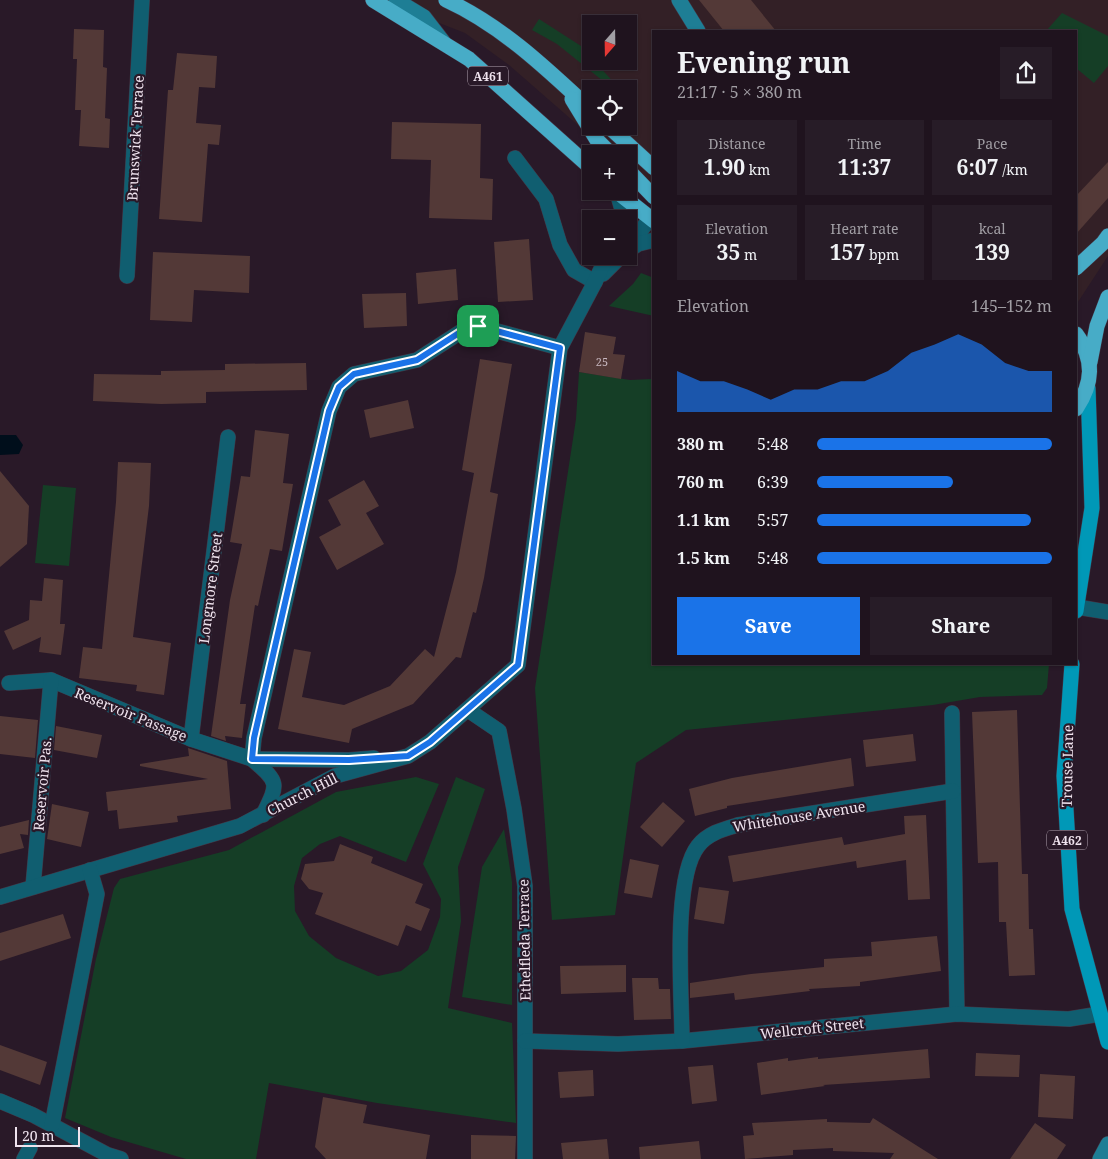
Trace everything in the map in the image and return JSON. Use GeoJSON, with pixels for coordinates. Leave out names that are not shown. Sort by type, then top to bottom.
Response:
{"type":"FeatureCollection","features":[{"type":"Feature","properties":{"kind":"highway","name":"A461"},"geometry":{"type":"LineString","coordinates":[[373,0],[469,59],[582,160]]}},
{"type":"Feature","properties":{"kind":"highway"},"geometry":{"type":"LineString","coordinates":[[446,0],[484,22],[529,53],[582,102]]}},
{"type":"Feature","properties":{"kind":"highway"},"geometry":{"type":"LineString","coordinates":[[562,83],[602,145]]}},
{"type":"Feature","properties":{"kind":"highway"},"geometry":{"type":"LineString","coordinates":[[618,135],[652,166]]}},
{"type":"Feature","properties":{"kind":"highway"},"geometry":{"type":"LineString","coordinates":[[637,179],[652,195]]}},
{"type":"Feature","properties":{"kind":"highway"},"geometry":{"type":"LineString","coordinates":[[629,200],[652,216]]}},
{"type":"Feature","properties":{"kind":"highway"},"geometry":{"type":"LineString","coordinates":[[1077,267],[1108,236]]}},
{"type":"Feature","properties":{"kind":"highway"},"geometry":{"type":"LineString","coordinates":[[1077,407],[1088,388],[1090,363],[1097,326],[1108,297]]}},
{"type":"Feature","properties":{"kind":"highway"},"geometry":{"type":"LineString","coordinates":[[1077,336],[1084,346],[1090,363]]}},
{"type":"Feature","properties":{"kind":"main road"},"geometry":{"type":"LineString","coordinates":[[1077,607],[1082,563],[1092,508],[1088,388]]}},
{"type":"Feature","properties":{"kind":"main road"},"geometry":{"type":"LineString","coordinates":[[1077,536],[1082,563]]}},
{"type":"Feature","properties":{"kind":"main road","name":"Trouse Lane"},"geometry":{"type":"LineString","coordinates":[[1072,665],[1064,776],[1072,910],[1100,1014]]}},
{"type":"Feature","properties":{"kind":"main road","name":"A462"},"geometry":{"type":"LineString","coordinates":[[1100,1014],[1108,1042]]}},
{"type":"Feature","properties":{"kind":"street","name":"Brunswick Terrace"},"geometry":{"type":"LineString","coordinates":[[127,276],[142,0]]}},
{"type":"Feature","properties":{"kind":"street"},"geometry":{"type":"LineString","coordinates":[[396,0],[424,17],[445,44]]}},
{"type":"Feature","properties":{"kind":"street"},"geometry":{"type":"LineString","coordinates":[[679,0],[697,30]]}},
{"type":"Feature","properties":{"kind":"street"},"geometry":{"type":"LineString","coordinates":[[515,158],[546,199],[560,245],[574,270],[595,282]]}},
{"type":"Feature","properties":{"kind":"street"},"geometry":{"type":"LineString","coordinates":[[637,238],[652,218]]}},
{"type":"Feature","properties":{"kind":"street"},"geometry":{"type":"LineString","coordinates":[[637,244],[652,240]]}},
{"type":"Feature","properties":{"kind":"street","name":"Church Hill"},"geometry":{"type":"LineString","coordinates":[[0,897],[240,826],[335,776],[408,756],[430,742],[518,665],[560,348],[603,265]]}},
{"type":"Feature","properties":{"kind":"street","name":"Church Hill"},"geometry":{"type":"LineString","coordinates":[[595,282],[611,265]]}},
{"type":"Feature","properties":{"kind":"street"},"geometry":{"type":"LineString","coordinates":[[252,759],[254,738],[329,411],[339,387],[354,374],[417,360],[462,331],[478,326],[560,348]]}},
{"type":"Feature","properties":{"kind":"street","name":"Longmore Street"},"geometry":{"type":"LineString","coordinates":[[191,739],[228,437]]}},
{"type":"Feature","properties":{"kind":"street"},"geometry":{"type":"LineString","coordinates":[[1077,607],[1108,612]]}},
{"type":"Feature","properties":{"kind":"street","name":"Reservoir Passage"},"geometry":{"type":"LineString","coordinates":[[9,683],[51,680],[191,739],[252,759],[349,760],[408,756]]}},
{"type":"Feature","properties":{"kind":"street","name":"Reservoir Pas."},"geometry":{"type":"LineString","coordinates":[[33,887],[51,680]]}},
{"type":"Feature","properties":{"kind":"street","name":"Ethelfleda Terrace"},"geometry":{"type":"LineString","coordinates":[[468,710],[499,731],[514,809],[525,886],[525,1159]]}},
{"type":"Feature","properties":{"kind":"street"},"geometry":{"type":"LineString","coordinates":[[952,713],[957,1014]]}},
{"type":"Feature","properties":{"kind":"street","name":"Reservoir Passage"},"geometry":{"type":"LineString","coordinates":[[252,759],[273,778],[275,790],[263,815]]}},
{"type":"Feature","properties":{"kind":"street","name":"Whitehouse Avenue"},"geometry":{"type":"LineString","coordinates":[[682,1041],[682,902],[687,866],[698,845],[715,832],[738,825],[953,792]]}},
{"type":"Feature","properties":{"kind":"street"},"geometry":{"type":"LineString","coordinates":[[52,1126],[97,894],[90,870]]}},
{"type":"Feature","properties":{"kind":"street","name":"Wellcroft Street"},"geometry":{"type":"LineString","coordinates":[[525,1041],[618,1044],[682,1041],[957,1014],[1069,1019],[1100,1014]]}},
{"type":"Feature","properties":{"kind":"street"},"geometry":{"type":"LineString","coordinates":[[0,1101],[33,1114],[108,1155],[122,1159]]}},
{"type":"Feature","properties":{"kind":"street"},"geometry":{"type":"LineString","coordinates":[[1100,1159],[1108,1144]]}},
{"type":"Feature","properties":{"kind":"shaded area"},"geometry":{"type":"Polygon","coordinates":[[[396,0],[1108,0],[1108,256],[1077,303],[1077,30],[652,30],[652,195],[637,179],[637,145],[601,145],[589,135],[637,135],[637,80],[582,80],[582,129],[509,65],[465,33],[424,17],[396,0]]]}},
{"type":"Feature","properties":{"kind":"green space"},"geometry":{"type":"Polygon","coordinates":[[[1062,13],[1108,36],[1108,66],[1094,83],[1077,69],[1077,30],[1047,30],[1062,13]]]}},
{"type":"Feature","properties":{"kind":"green space"},"geometry":{"type":"Polygon","coordinates":[[[539,19],[581,46],[582,64],[557,44],[532,30],[539,19]]]}},
{"type":"Feature","properties":{"kind":"green space"},"geometry":{"type":"Polygon","coordinates":[[[589,70],[602,70],[612,80],[602,80],[589,70]]]}},
{"type":"Feature","properties":{"kind":"green space"},"geometry":{"type":"Polygon","coordinates":[[[641,273],[652,277],[652,316],[609,306],[633,284],[641,273]]]}},
{"type":"Feature","properties":{"kind":"green space"},"geometry":{"type":"Polygon","coordinates":[[[579,372],[630,380],[652,379],[652,665],[1049,665],[1047,688],[1042,695],[980,697],[933,705],[686,730],[636,763],[615,915],[552,920],[535,688],[576,419],[579,372]]]}},
{"type":"Feature","properties":{"kind":"green space"},"geometry":{"type":"Polygon","coordinates":[[[43,485],[76,488],[69,566],[35,563],[43,485]]]}},
{"type":"Feature","properties":{"kind":"green space"},"geometry":{"type":"Polygon","coordinates":[[[416,777],[439,784],[406,862],[340,836],[320,844],[302,858],[294,886],[295,911],[309,936],[336,958],[378,976],[401,971],[428,950],[440,917],[441,899],[423,864],[456,777],[485,789],[458,867],[461,921],[448,1008],[512,1023],[516,1123],[377,1103],[269,1083],[256,1159],[186,1159],[111,1137],[65,1118],[96,959],[114,888],[120,879],[229,850],[336,792],[416,777]]]}},
{"type":"Feature","properties":{"kind":"green space"},"geometry":{"type":"Polygon","coordinates":[[[504,829],[512,882],[512,1005],[462,997],[482,867],[504,829]]]}},
{"type":"Feature","properties":{"kind":"water"},"geometry":{"type":"Polygon","coordinates":[[[0,435],[16,435],[23,445],[19,454],[0,455],[0,435]]]}},
{"type":"Feature","properties":{"kind":"building"},"geometry":{"type":"Polygon","coordinates":[[[699,0],[751,0],[775,30],[723,30],[699,0]]]}},
{"type":"Feature","properties":{"kind":"building"},"geometry":{"type":"Polygon","coordinates":[[[74,29],[104,30],[103,67],[107,68],[105,118],[110,119],[109,148],[79,146],[81,110],[75,110],[77,59],[73,59],[74,29]]]}},
{"type":"Feature","properties":{"kind":"building"},"geometry":{"type":"Polygon","coordinates":[[[177,53],[217,56],[215,88],[199,87],[196,123],[221,125],[219,145],[208,144],[202,222],[159,219],[168,90],[173,90],[177,53]]]}},
{"type":"Feature","properties":{"kind":"building"},"geometry":{"type":"Polygon","coordinates":[[[392,122],[481,124],[480,178],[493,179],[492,220],[429,218],[431,160],[391,159],[392,122]]]}},
{"type":"Feature","properties":{"kind":"building"},"geometry":{"type":"Polygon","coordinates":[[[1108,162],[1108,198],[1077,233],[1077,195],[1108,162]]]}},
{"type":"Feature","properties":{"kind":"building"},"geometry":{"type":"Polygon","coordinates":[[[529,239],[533,300],[498,302],[494,242],[529,239]]]}},
{"type":"Feature","properties":{"kind":"building"},"geometry":{"type":"Polygon","coordinates":[[[153,252],[250,256],[249,293],[194,290],[192,322],[150,320],[153,252]]]}},
{"type":"Feature","properties":{"kind":"building"},"geometry":{"type":"Polygon","coordinates":[[[456,269],[458,300],[418,304],[416,273],[456,269]]]}},
{"type":"Feature","properties":{"kind":"building"},"geometry":{"type":"Polygon","coordinates":[[[406,293],[407,326],[364,328],[362,294],[406,293]]]}},
{"type":"Feature","properties":{"kind":"building"},"geometry":{"type":"Polygon","coordinates":[[[585,332],[616,337],[613,354],[625,355],[621,379],[579,372],[585,332]]]}},
{"type":"Feature","properties":{"kind":"building"},"geometry":{"type":"Polygon","coordinates":[[[480,359],[512,364],[490,492],[498,494],[484,578],[476,613],[473,612],[461,658],[456,657],[413,704],[352,729],[349,743],[278,729],[294,649],[311,652],[302,697],[344,705],[390,686],[425,649],[434,657],[456,572],[474,473],[462,470],[480,359]]]}},
{"type":"Feature","properties":{"kind":"building"},"geometry":{"type":"Polygon","coordinates":[[[306,363],[307,390],[206,392],[206,403],[161,404],[93,401],[94,374],[161,375],[161,371],[225,370],[225,364],[306,363]]]}},
{"type":"Feature","properties":{"kind":"building"},"geometry":{"type":"Polygon","coordinates":[[[408,400],[414,428],[370,438],[364,410],[408,400]]]}},
{"type":"Feature","properties":{"kind":"building"},"geometry":{"type":"Polygon","coordinates":[[[255,430],[289,434],[283,483],[293,484],[282,551],[270,549],[258,606],[255,605],[240,704],[246,704],[242,738],[225,736],[226,741],[211,736],[230,600],[242,544],[230,542],[241,476],[250,477],[255,430]]]}},
{"type":"Feature","properties":{"kind":"building"},"geometry":{"type":"Polygon","coordinates":[[[118,462],[151,463],[149,506],[133,637],[171,643],[164,695],[136,691],[137,685],[79,678],[83,647],[102,649],[118,462]]]}},
{"type":"Feature","properties":{"kind":"building"},"geometry":{"type":"Polygon","coordinates":[[[0,471],[29,506],[27,544],[0,567],[0,471]]]}},
{"type":"Feature","properties":{"kind":"building"},"geometry":{"type":"Polygon","coordinates":[[[364,480],[379,506],[366,513],[384,544],[337,570],[319,537],[341,525],[328,500],[364,480]]]}},
{"type":"Feature","properties":{"kind":"building"},"geometry":{"type":"Polygon","coordinates":[[[44,578],[63,580],[60,624],[65,624],[61,655],[39,652],[41,637],[13,650],[4,631],[29,620],[30,600],[42,601],[44,578]]]}},
{"type":"Feature","properties":{"kind":"building"},"geometry":{"type":"Polygon","coordinates":[[[1017,710],[1022,874],[1028,874],[1029,929],[1033,929],[1035,975],[1009,976],[1006,922],[999,922],[998,862],[978,863],[972,712],[1017,710]]]}},
{"type":"Feature","properties":{"kind":"building"},"geometry":{"type":"Polygon","coordinates":[[[0,716],[38,720],[35,758],[0,754],[0,716]]]}},
{"type":"Feature","properties":{"kind":"building"},"geometry":{"type":"Polygon","coordinates":[[[56,726],[102,735],[97,758],[54,750],[56,726]]]}},
{"type":"Feature","properties":{"kind":"building"},"geometry":{"type":"Polygon","coordinates":[[[913,734],[916,761],[866,767],[863,740],[913,734]]]}},
{"type":"Feature","properties":{"kind":"building"},"geometry":{"type":"Polygon","coordinates":[[[188,748],[227,761],[231,809],[177,816],[178,822],[119,829],[117,810],[108,811],[106,792],[208,779],[140,766],[140,764],[189,756],[188,748]]]}},
{"type":"Feature","properties":{"kind":"building"},"geometry":{"type":"Polygon","coordinates":[[[851,758],[854,786],[727,806],[727,808],[695,816],[689,789],[732,778],[851,758]]]}},
{"type":"Feature","properties":{"kind":"building"},"geometry":{"type":"Polygon","coordinates":[[[663,802],[685,821],[662,847],[640,827],[663,802]]]}},
{"type":"Feature","properties":{"kind":"building"},"geometry":{"type":"Polygon","coordinates":[[[52,804],[89,812],[81,847],[47,839],[52,804]]]}},
{"type":"Feature","properties":{"kind":"building"},"geometry":{"type":"Polygon","coordinates":[[[926,815],[930,899],[908,900],[906,860],[857,868],[856,861],[733,882],[728,856],[842,837],[844,845],[905,834],[904,816],[926,815]]]}},
{"type":"Feature","properties":{"kind":"building"},"geometry":{"type":"Polygon","coordinates":[[[29,820],[28,835],[20,834],[24,848],[0,854],[0,827],[29,820]]]}},
{"type":"Feature","properties":{"kind":"building"},"geometry":{"type":"Polygon","coordinates":[[[340,844],[373,857],[371,863],[423,884],[415,903],[430,909],[421,931],[406,925],[398,946],[315,914],[323,893],[309,889],[301,879],[305,864],[334,861],[340,844]]]}},
{"type":"Feature","properties":{"kind":"building"},"geometry":{"type":"Polygon","coordinates":[[[630,859],[659,865],[652,898],[624,893],[630,859]]]}},
{"type":"Feature","properties":{"kind":"building"},"geometry":{"type":"Polygon","coordinates":[[[699,887],[729,891],[724,924],[694,919],[699,887]]]}},
{"type":"Feature","properties":{"kind":"building"},"geometry":{"type":"Polygon","coordinates":[[[63,914],[71,938],[0,961],[0,933],[63,914]]]}},
{"type":"Feature","properties":{"kind":"building"},"geometry":{"type":"Polygon","coordinates":[[[937,936],[941,971],[860,982],[860,986],[809,989],[810,991],[735,1000],[734,993],[690,998],[690,983],[751,974],[824,967],[824,959],[872,956],[871,942],[937,936]]]}},
{"type":"Feature","properties":{"kind":"building"},"geometry":{"type":"Polygon","coordinates":[[[626,965],[626,992],[561,994],[560,966],[626,965]]]}},
{"type":"Feature","properties":{"kind":"building"},"geometry":{"type":"Polygon","coordinates":[[[632,978],[658,978],[659,989],[670,989],[671,1019],[634,1020],[632,978]]]}},
{"type":"Feature","properties":{"kind":"building"},"geometry":{"type":"Polygon","coordinates":[[[0,1045],[47,1062],[40,1085],[0,1070],[0,1045]]]}},
{"type":"Feature","properties":{"kind":"building"},"geometry":{"type":"Polygon","coordinates":[[[928,1049],[930,1078],[823,1085],[825,1086],[761,1095],[757,1063],[788,1058],[788,1061],[928,1049]]]}},
{"type":"Feature","properties":{"kind":"building"},"geometry":{"type":"Polygon","coordinates":[[[976,1053],[1020,1055],[1019,1077],[975,1076],[976,1053]]]}},
{"type":"Feature","properties":{"kind":"building"},"geometry":{"type":"Polygon","coordinates":[[[713,1065],[717,1101],[692,1104],[688,1067],[713,1065]]]}},
{"type":"Feature","properties":{"kind":"building"},"geometry":{"type":"Polygon","coordinates":[[[593,1070],[594,1096],[560,1098],[558,1072],[593,1070]]]}},
{"type":"Feature","properties":{"kind":"building"},"geometry":{"type":"Polygon","coordinates":[[[1040,1074],[1075,1076],[1073,1119],[1038,1117],[1040,1074]]]}},
{"type":"Feature","properties":{"kind":"building"},"geometry":{"type":"Polygon","coordinates":[[[323,1097],[367,1105],[363,1123],[430,1135],[426,1159],[326,1159],[315,1147],[323,1097]]]}},
{"type":"Feature","properties":{"kind":"building"},"geometry":{"type":"Polygon","coordinates":[[[873,1118],[938,1159],[890,1159],[894,1153],[833,1151],[833,1148],[793,1150],[793,1155],[745,1159],[743,1136],[754,1135],[752,1123],[827,1119],[827,1122],[870,1123],[873,1118]]]}},
{"type":"Feature","properties":{"kind":"building"},"geometry":{"type":"Polygon","coordinates":[[[1035,1123],[1066,1145],[1057,1159],[1010,1159],[1035,1123]]]}},
{"type":"Feature","properties":{"kind":"building"},"geometry":{"type":"Polygon","coordinates":[[[471,1135],[516,1136],[515,1159],[471,1159],[471,1135]]]}},
{"type":"Feature","properties":{"kind":"building"},"geometry":{"type":"Polygon","coordinates":[[[607,1139],[609,1159],[563,1159],[561,1143],[607,1139]]]}},
{"type":"Feature","properties":{"kind":"building"},"geometry":{"type":"Polygon","coordinates":[[[699,1141],[701,1159],[640,1159],[639,1147],[699,1141]]]}},
{"type":"Feature","properties":{"kind":"route"},"geometry":{"type":"LineString","coordinates":[[478,326],[560,348],[518,665],[430,742],[408,756],[349,760],[252,759],[254,738],[329,411],[339,387],[354,374],[417,360],[462,331],[478,326]]}}]}
